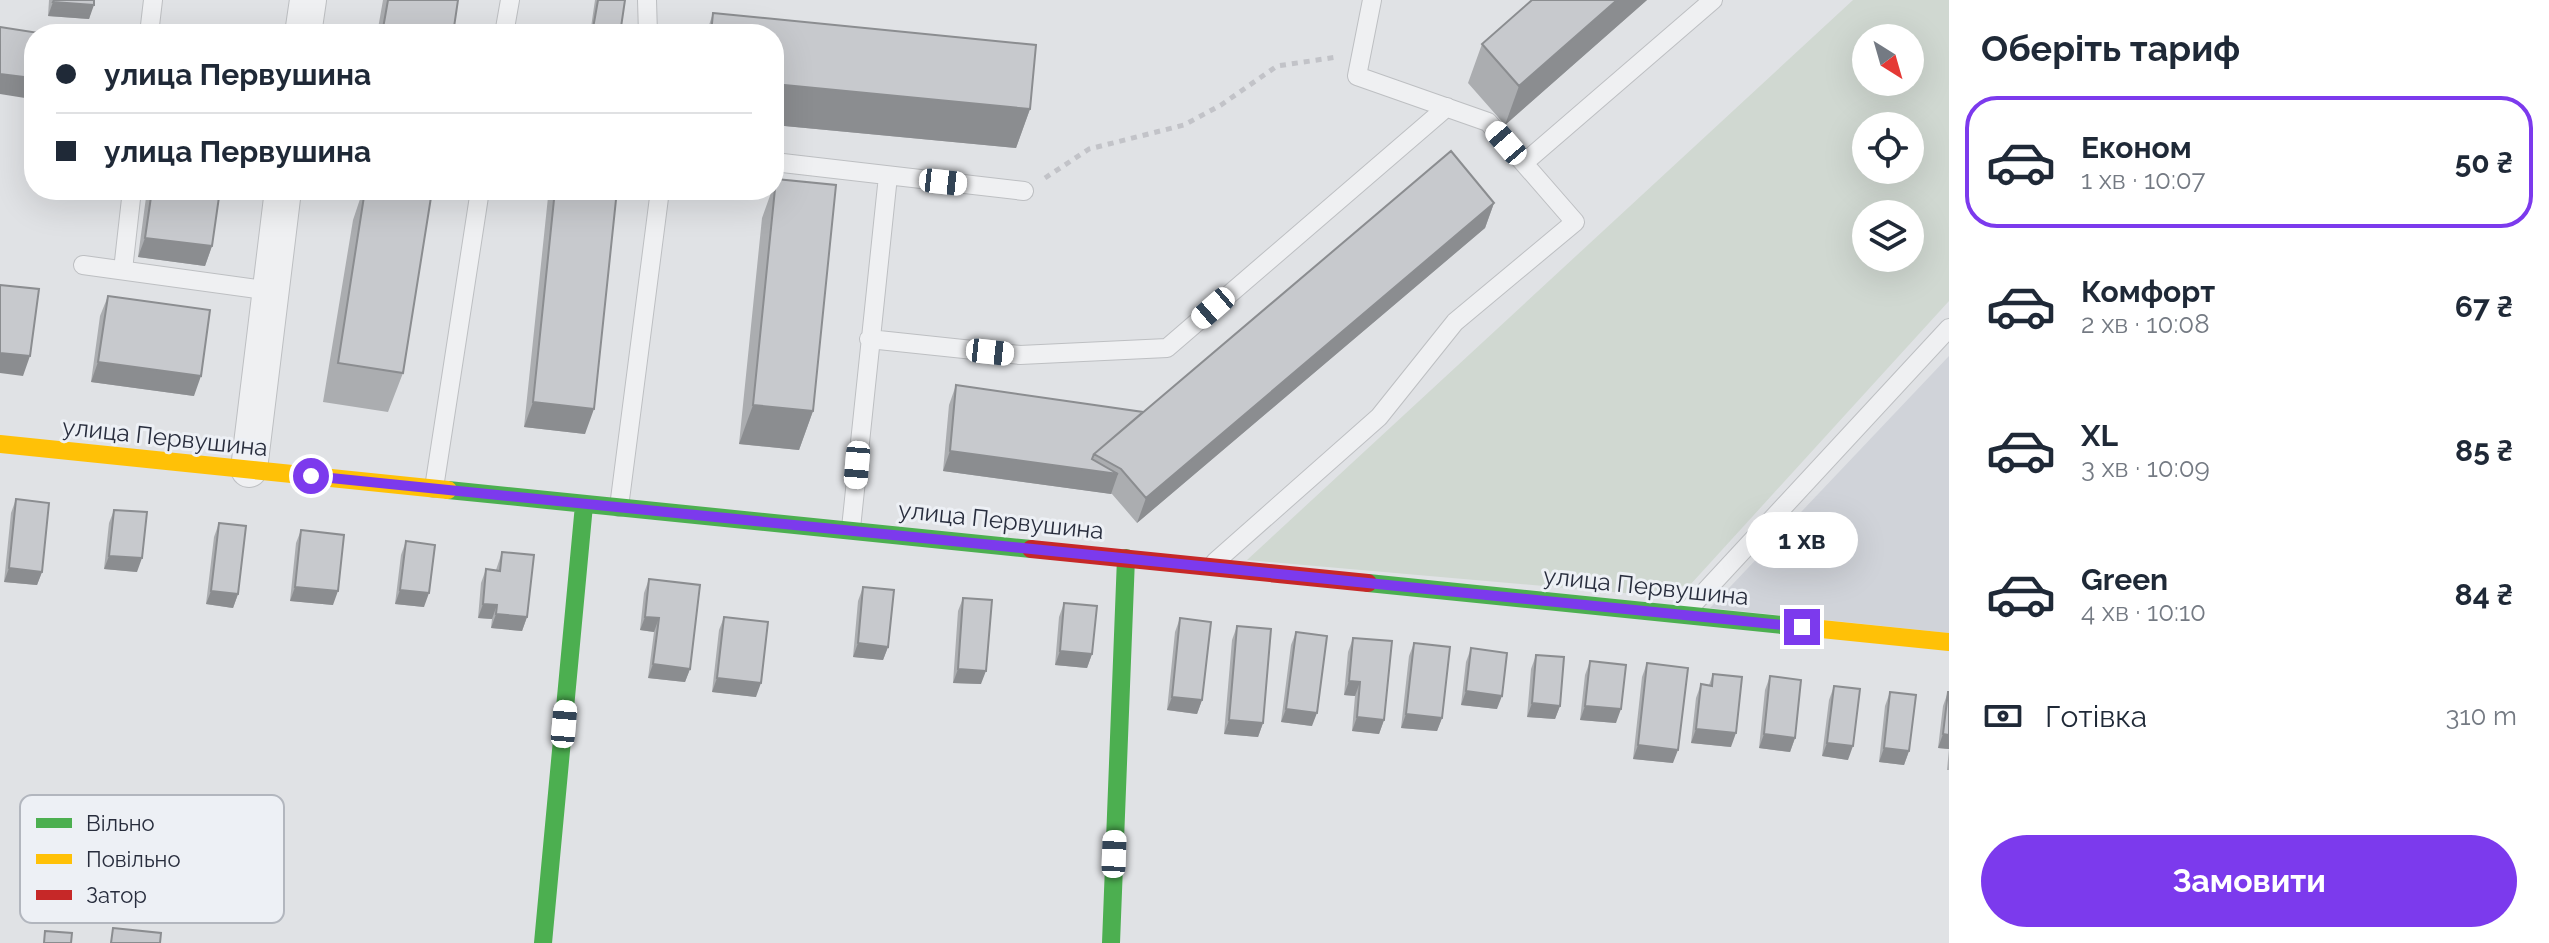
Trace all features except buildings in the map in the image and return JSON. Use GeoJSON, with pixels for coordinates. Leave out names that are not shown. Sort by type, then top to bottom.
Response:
{"type":"FeatureCollection","features":[{"type":"Feature","properties":{"kind":"street"},"geometry":{"type":"LineString","coordinates":[[304,24],[308,0]]}},
{"type":"Feature","properties":{"kind":"street"},"geometry":{"type":"LineString","coordinates":[[249,469],[282,200]]}},
{"type":"Feature","properties":{"kind":"street","name":"улица Первушина"},"geometry":{"type":"LineString","coordinates":[[0,444],[584,505],[851,528],[1949,642]]}},
{"type":"Feature","properties":{"kind":"street"},"geometry":{"type":"LineString","coordinates":[[543,943],[584,505]]}},
{"type":"Feature","properties":{"kind":"street"},"geometry":{"type":"LineString","coordinates":[[1111,943],[1126,558]]}},
{"type":"Feature","properties":{"kind":"lane"},"geometry":{"type":"LineString","coordinates":[[150,24],[153,0]]}},
{"type":"Feature","properties":{"kind":"lane"},"geometry":{"type":"LineString","coordinates":[[506,24],[510,0]]}},
{"type":"Feature","properties":{"kind":"lane"},"geometry":{"type":"LineString","coordinates":[[647,0],[648,24]]}},
{"type":"Feature","properties":{"kind":"lane"},"geometry":{"type":"LineString","coordinates":[[1212,565],[1379,417],[1455,322],[1575,222],[1488,122],[1357,76],[1372,0]]}},
{"type":"Feature","properties":{"kind":"lane"},"geometry":{"type":"LineString","coordinates":[[1524,163],[1713,0]]}},
{"type":"Feature","properties":{"kind":"lane"},"geometry":{"type":"LineString","coordinates":[[869,339],[1020,355],[1167,348],[1447,107]]}},
{"type":"Feature","properties":{"kind":"lane"},"geometry":{"type":"LineString","coordinates":[[784,163],[1024,191]]}},
{"type":"Feature","properties":{"kind":"lane"},"geometry":{"type":"LineString","coordinates":[[851,528],[888,176]]}},
{"type":"Feature","properties":{"kind":"lane"},"geometry":{"type":"LineString","coordinates":[[123,270],[131,200]]}},
{"type":"Feature","properties":{"kind":"lane"},"geometry":{"type":"LineString","coordinates":[[434,489],[478,200]]}},
{"type":"Feature","properties":{"kind":"lane"},"geometry":{"type":"LineString","coordinates":[[619,507],[659,200]]}},
{"type":"Feature","properties":{"kind":"lane"},"geometry":{"type":"LineString","coordinates":[[83,265],[271,291]]}},
{"type":"Feature","properties":{"kind":"lane"},"geometry":{"type":"LineString","coordinates":[[1684,614],[1949,328]]}},
{"type":"Feature","properties":{"kind":"path"},"geometry":{"type":"LineString","coordinates":[[1024,191],[1089,149],[1184,125],[1221,105],[1277,66],[1362,53]]}},
{"type":"Feature","properties":{"kind":"shaded area"},"geometry":{"type":"Polygon","coordinates":[[[1853,0],[1949,0],[1949,301],[1690,585],[1635,594],[1247,560],[1853,0]]]}},
{"type":"Feature","properties":{"kind":"shaded area"},"geometry":{"type":"Polygon","coordinates":[[[1949,356],[1949,633],[1710,608],[1949,356]]]}},
{"type":"Feature","properties":{"kind":"traffic: fast"},"geometry":{"type":"LineString","coordinates":[[448,490],[1031,549]]}},
{"type":"Feature","properties":{"kind":"traffic: fast"},"geometry":{"type":"LineString","coordinates":[[543,943],[584,505]]}},
{"type":"Feature","properties":{"kind":"traffic: fast"},"geometry":{"type":"LineString","coordinates":[[1111,943],[1126,558]]}},
{"type":"Feature","properties":{"kind":"traffic: fast"},"geometry":{"type":"LineString","coordinates":[[1368,583],[1792,626]]}},
{"type":"Feature","properties":{"kind":"traffic: slow"},"geometry":{"type":"LineString","coordinates":[[0,444],[448,490]]}},
{"type":"Feature","properties":{"kind":"traffic: slow"},"geometry":{"type":"LineString","coordinates":[[1792,626],[1949,642]]}},
{"type":"Feature","properties":{"kind":"traffic: jam"},"geometry":{"type":"LineString","coordinates":[[1031,549],[1368,583]]}},
{"type":"Feature","properties":{"kind":"route"},"geometry":{"type":"LineString","coordinates":[[311,476],[584,505],[851,528],[1802,627]]}}]}
